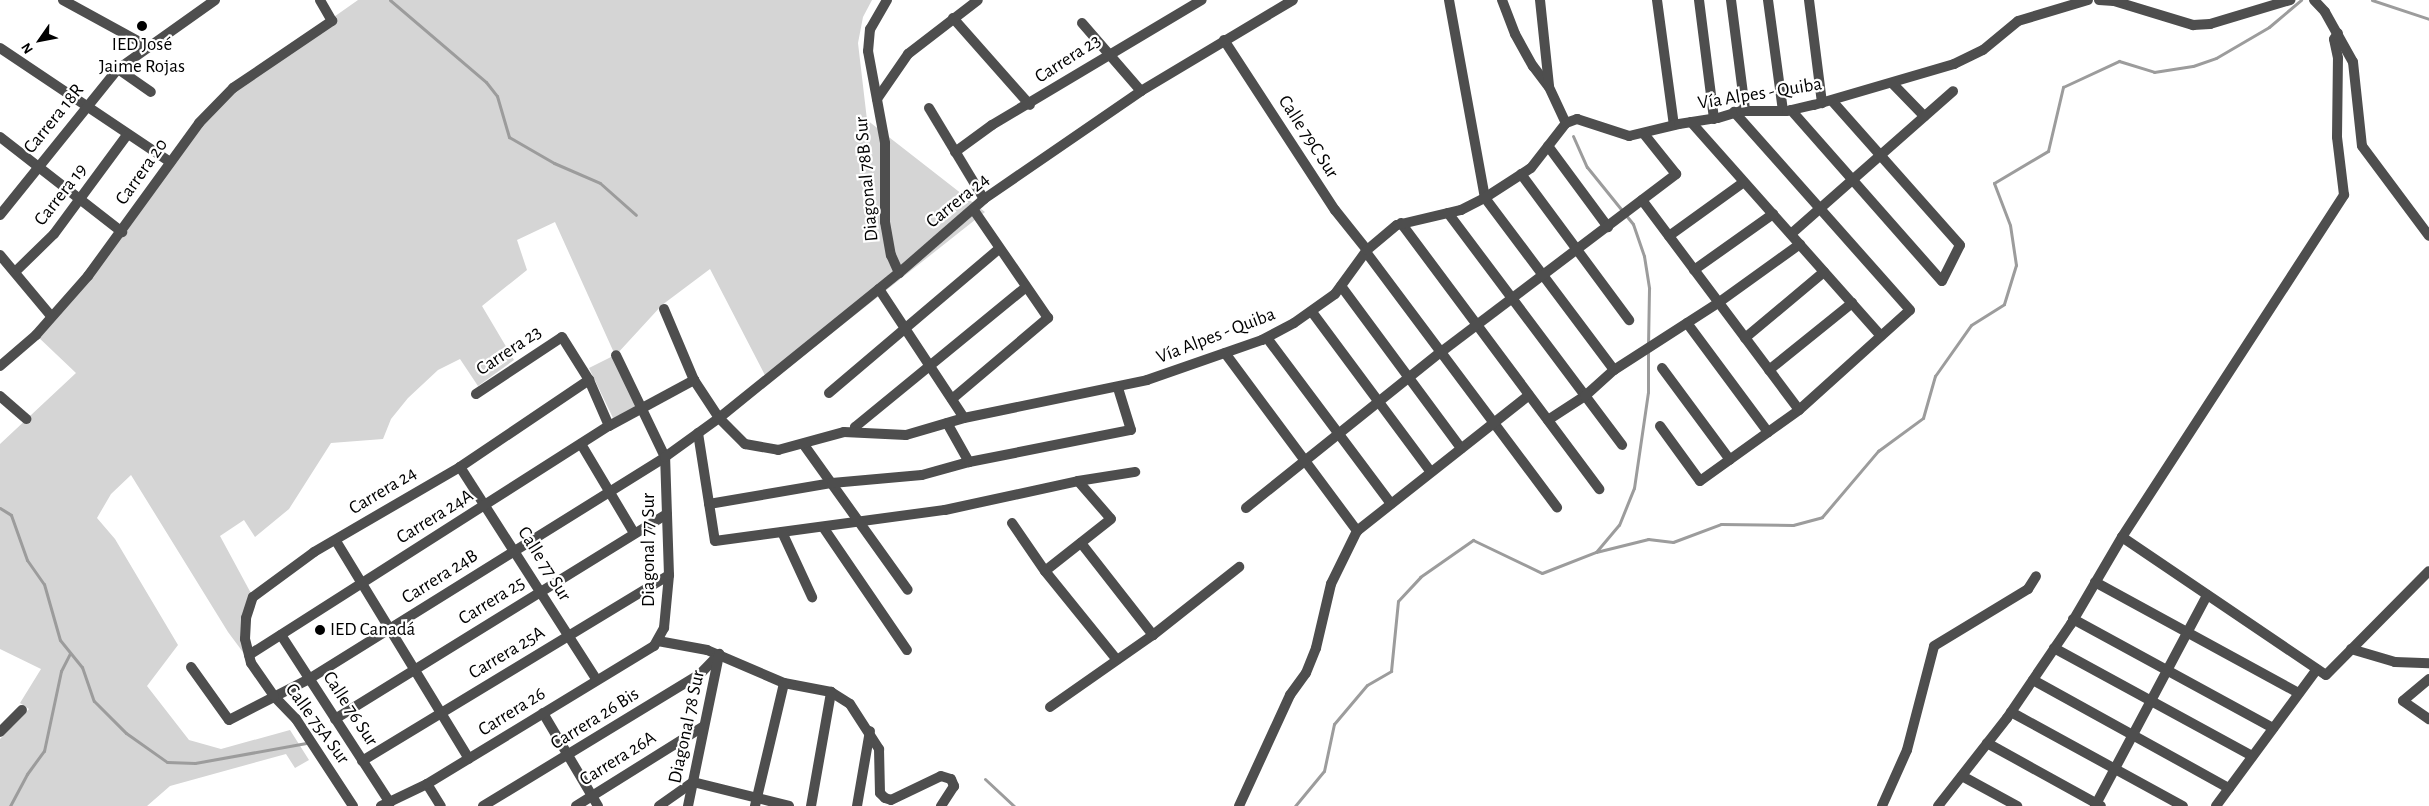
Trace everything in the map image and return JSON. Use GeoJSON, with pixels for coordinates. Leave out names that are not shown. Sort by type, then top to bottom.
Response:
{"type":"FeatureCollection","features":[{"type":"Feature","properties":{"kind":"street"},"geometry":{"type":"LineString","coordinates":[[63,0],[147,46]]}},
{"type":"Feature","properties":{"kind":"street","name":"Carrera 18R"},"geometry":{"type":"LineString","coordinates":[[0,215],[38,164],[118,69],[147,46],[215,0]]}},
{"type":"Feature","properties":{"kind":"street","name":"Carrera 20"},"geometry":{"type":"LineString","coordinates":[[0,366],[36,335],[88,276],[122,232],[199,123],[233,88],[332,20],[320,0]]}},
{"type":"Feature","properties":{"kind":"street","name":"Diagonal 78B Sur"},"geometry":{"type":"LineString","coordinates":[[887,0],[870,29],[868,51],[885,144],[885,222],[891,255],[899,273]]}},
{"type":"Feature","properties":{"kind":"street"},"geometry":{"type":"LineString","coordinates":[[877,99],[908,54],[978,0]]}},
{"type":"Feature","properties":{"kind":"street","name":"Carrera 23"},"geometry":{"type":"LineString","coordinates":[[955,152],[992,125],[1030,105],[1108,54],[1202,0]]}},
{"type":"Feature","properties":{"kind":"street"},"geometry":{"type":"LineString","coordinates":[[1449,0],[1485,198],[1614,370]]}},
{"type":"Feature","properties":{"kind":"street"},"geometry":{"type":"LineString","coordinates":[[1502,0],[1520,42],[1549,87],[1566,122]]}},
{"type":"Feature","properties":{"kind":"street"},"geometry":{"type":"LineString","coordinates":[[1540,0],[1549,87]]}},
{"type":"Feature","properties":{"kind":"street"},"geometry":{"type":"LineString","coordinates":[[1657,0],[1674,125]]}},
{"type":"Feature","properties":{"kind":"street"},"geometry":{"type":"LineString","coordinates":[[1699,0],[1714,119]]}},
{"type":"Feature","properties":{"kind":"street"},"geometry":{"type":"LineString","coordinates":[[1731,0],[1745,110]]}},
{"type":"Feature","properties":{"kind":"street"},"geometry":{"type":"LineString","coordinates":[[1768,0],[1787,111],[1852,180],[1942,281],[1960,245],[1880,156],[1827,102],[1808,0]]}},
{"type":"Feature","properties":{"kind":"street","name":"Vía Alpes - Quiba"},"geometry":{"type":"LineString","coordinates":[[664,309],[694,380],[719,418],[735,437],[759,448],[778,450],[804,445],[836,434],[854,432],[906,435],[964,418],[1118,388],[1267,338],[1312,312],[1341,286],[1367,251],[1401,223],[1448,213],[1485,198],[1521,174],[1548,146],[1566,122],[1577,119],[1629,136],[1644,134],[1674,125],[1714,119],[1745,110],[1787,111],[1827,102],[1893,84],[1968,58],[2018,21],[2035,14],[2088,0]]}},
{"type":"Feature","properties":{"kind":"street"},"geometry":{"type":"LineString","coordinates":[[2099,0],[2114,1],[2193,25],[2210,24],[2290,0]]}},
{"type":"Feature","properties":{"kind":"street"},"geometry":{"type":"LineString","coordinates":[[2314,0],[2338,33],[2353,62],[2362,146],[2429,236]]}},
{"type":"Feature","properties":{"kind":"street","name":"Carrera 24"},"geometry":{"type":"LineString","coordinates":[[665,457],[719,418],[899,273],[984,199],[1141,91],[1290,1]]}},
{"type":"Feature","properties":{"kind":"street"},"geometry":{"type":"LineString","coordinates":[[953,18],[1030,105]]}},
{"type":"Feature","properties":{"kind":"street"},"geometry":{"type":"LineString","coordinates":[[1082,23],[1141,91]]}},
{"type":"Feature","properties":{"kind":"street"},"geometry":{"type":"LineString","coordinates":[[1942,805],[2012,712],[2073,619],[2122,537],[2344,195],[2337,137],[2338,58],[2334,39],[2338,33]]}},
{"type":"Feature","properties":{"kind":"street","name":"Calle 79C Sur"},"geometry":{"type":"LineString","coordinates":[[1224,40],[1335,210],[1557,507]]}},
{"type":"Feature","properties":{"kind":"street"},"geometry":{"type":"LineString","coordinates":[[0,48],[86,108],[170,162]]}},
{"type":"Feature","properties":{"kind":"street"},"geometry":{"type":"LineString","coordinates":[[118,69],[151,92]]}},
{"type":"Feature","properties":{"kind":"street"},"geometry":{"type":"LineString","coordinates":[[1893,84],[1924,116]]}},
{"type":"Feature","properties":{"kind":"street"},"geometry":{"type":"LineString","coordinates":[[1791,234],[1953,91]]}},
{"type":"Feature","properties":{"kind":"street"},"geometry":{"type":"LineString","coordinates":[[929,108],[984,199]]}},
{"type":"Feature","properties":{"kind":"street"},"geometry":{"type":"LineString","coordinates":[[1660,426],[1700,481],[1799,410],[1910,310],[1734,112]]}},
{"type":"Feature","properties":{"kind":"street"},"geometry":{"type":"LineString","coordinates":[[1691,122],[1881,336]]}},
{"type":"Feature","properties":{"kind":"street"},"geometry":{"type":"LineString","coordinates":[[1246,508],[1441,352],[1514,300],[1676,174],[1644,134]]}},
{"type":"Feature","properties":{"kind":"street","name":"Carrera 19"},"geometry":{"type":"LineString","coordinates":[[15,272],[54,234],[128,135]]}},
{"type":"Feature","properties":{"kind":"street"},"geometry":{"type":"LineString","coordinates":[[0,137],[38,164],[122,232]]}},
{"type":"Feature","properties":{"kind":"street"},"geometry":{"type":"LineString","coordinates":[[1548,146],[1608,227]]}},
{"type":"Feature","properties":{"kind":"street"},"geometry":{"type":"LineString","coordinates":[[1521,174],[1629,320]]}},
{"type":"Feature","properties":{"kind":"street"},"geometry":{"type":"LineString","coordinates":[[1669,236],[1744,182]]}},
{"type":"Feature","properties":{"kind":"street"},"geometry":{"type":"LineString","coordinates":[[1642,200],[1799,410]]}},
{"type":"Feature","properties":{"kind":"street"},"geometry":{"type":"LineString","coordinates":[[952,399],[1048,318],[973,209]]}},
{"type":"Feature","properties":{"kind":"street"},"geometry":{"type":"LineString","coordinates":[[1448,213],[1622,445]]}},
{"type":"Feature","properties":{"kind":"street"},"geometry":{"type":"LineString","coordinates":[[1694,270],[1773,214]]}},
{"type":"Feature","properties":{"kind":"street"},"geometry":{"type":"LineString","coordinates":[[1401,223],[1599,488]]}},
{"type":"Feature","properties":{"kind":"street"},"geometry":{"type":"LineString","coordinates":[[1548,420],[1585,396],[1614,370],[1718,303],[1800,244]]}},
{"type":"Feature","properties":{"kind":"street"},"geometry":{"type":"LineString","coordinates":[[829,393],[999,248]]}},
{"type":"Feature","properties":{"kind":"street"},"geometry":{"type":"LineString","coordinates":[[0,255],[51,316]]}},
{"type":"Feature","properties":{"kind":"street"},"geometry":{"type":"LineString","coordinates":[[1745,338],[1824,272]]}},
{"type":"Feature","properties":{"kind":"street"},"geometry":{"type":"LineString","coordinates":[[1341,286],[1461,448]]}},
{"type":"Feature","properties":{"kind":"street"},"geometry":{"type":"LineString","coordinates":[[854,432],[856,427],[1026,287]]}},
{"type":"Feature","properties":{"kind":"street"},"geometry":{"type":"LineString","coordinates":[[879,289],[964,418]]}},
{"type":"Feature","properties":{"kind":"street"},"geometry":{"type":"LineString","coordinates":[[1769,370],[1852,303]]}},
{"type":"Feature","properties":{"kind":"street"},"geometry":{"type":"LineString","coordinates":[[1312,312],[1431,472]]}},
{"type":"Feature","properties":{"kind":"street"},"geometry":{"type":"LineString","coordinates":[[1687,323],[1768,432]]}},
{"type":"Feature","properties":{"kind":"street","name":"Carrera 23"},"geometry":{"type":"LineString","coordinates":[[476,394],[562,337],[589,380]]}},
{"type":"Feature","properties":{"kind":"street"},"geometry":{"type":"LineString","coordinates":[[1267,338],[1391,504]]}},
{"type":"Feature","properties":{"kind":"street"},"geometry":{"type":"LineString","coordinates":[[1225,353],[1357,531]]}},
{"type":"Feature","properties":{"kind":"street"},"geometry":{"type":"LineString","coordinates":[[616,355],[640,409],[665,457]]}},
{"type":"Feature","properties":{"kind":"street"},"geometry":{"type":"LineString","coordinates":[[1662,368],[1730,460]]}},
{"type":"Feature","properties":{"kind":"street"},"geometry":{"type":"LineString","coordinates":[[589,380],[610,426]]}},
{"type":"Feature","properties":{"kind":"street","name":"Carrera 24"},"geometry":{"type":"LineString","coordinates":[[250,659],[245,632],[253,597],[314,552],[336,541],[460,467],[589,380]]}},
{"type":"Feature","properties":{"kind":"street","name":"Carrera 24A"},"geometry":{"type":"LineString","coordinates":[[250,659],[280,635],[581,444],[694,380]]}},
{"type":"Feature","properties":{"kind":"street"},"geometry":{"type":"LineString","coordinates":[[709,504],[832,483],[906,477],[969,462],[1132,430],[1118,388]]}},
{"type":"Feature","properties":{"kind":"street"},"geometry":{"type":"LineString","coordinates":[[1239,806],[1290,695],[1306,673],[1316,648],[1331,584],[1357,531],[1529,395]]}},
{"type":"Feature","properties":{"kind":"street"},"geometry":{"type":"LineString","coordinates":[[0,396],[26,419]]}},
{"type":"Feature","properties":{"kind":"street"},"geometry":{"type":"LineString","coordinates":[[946,423],[969,462]]}},
{"type":"Feature","properties":{"kind":"street"},"geometry":{"type":"LineString","coordinates":[[698,433],[715,541],[823,526],[862,523],[946,510],[1078,481],[1135,472]]}},
{"type":"Feature","properties":{"kind":"street"},"geometry":{"type":"LineString","coordinates":[[581,444],[634,533]]}},
{"type":"Feature","properties":{"kind":"street"},"geometry":{"type":"LineString","coordinates":[[804,445],[862,523],[908,590]]}},
{"type":"Feature","properties":{"kind":"street","name":"Carrera 24B"},"geometry":{"type":"LineString","coordinates":[[191,667],[229,720],[309,679],[665,457]]}},
{"type":"Feature","properties":{"kind":"street","name":"Diagonal 77 Sur"},"geometry":{"type":"LineString","coordinates":[[658,641],[666,619],[670,576],[665,457]]}},
{"type":"Feature","properties":{"kind":"street","name":"Calle 77 Sur"},"geometry":{"type":"LineString","coordinates":[[460,467],[516,550],[597,680]]}},
{"type":"Feature","properties":{"kind":"street"},"geometry":{"type":"LineString","coordinates":[[1045,571],[1111,519],[1078,481]]}},
{"type":"Feature","properties":{"kind":"street","name":"Carrera 25"},"geometry":{"type":"LineString","coordinates":[[335,719],[667,514]]}},
{"type":"Feature","properties":{"kind":"street"},"geometry":{"type":"LineString","coordinates":[[1012,523],[1045,571],[1117,660]]}},
{"type":"Feature","properties":{"kind":"street"},"geometry":{"type":"LineString","coordinates":[[823,526],[907,650]]}},
{"type":"Feature","properties":{"kind":"street"},"geometry":{"type":"LineString","coordinates":[[782,532],[812,597]]}},
{"type":"Feature","properties":{"kind":"street"},"geometry":{"type":"LineString","coordinates":[[2122,537],[2326,675],[2429,571]]}},
{"type":"Feature","properties":{"kind":"street"},"geometry":{"type":"LineString","coordinates":[[336,541],[469,759]]}},
{"type":"Feature","properties":{"kind":"street"},"geometry":{"type":"LineString","coordinates":[[1081,543],[1153,635]]}},
{"type":"Feature","properties":{"kind":"street"},"geometry":{"type":"LineString","coordinates":[[1050,707],[1153,635],[1240,567]]}},
{"type":"Feature","properties":{"kind":"street","name":"Carrera 25A"},"geometry":{"type":"LineString","coordinates":[[362,761],[670,576]]}},
{"type":"Feature","properties":{"kind":"street"},"geometry":{"type":"LineString","coordinates":[[1882,806],[1907,750],[1934,646],[2028,589],[2036,576]]}},
{"type":"Feature","properties":{"kind":"street"},"geometry":{"type":"LineString","coordinates":[[2095,582],[2299,694]]}},
{"type":"Feature","properties":{"kind":"street"},"geometry":{"type":"LineString","coordinates":[[1987,744],[2098,805],[2115,768],[2206,595]]}},
{"type":"Feature","properties":{"kind":"street"},"geometry":{"type":"LineString","coordinates":[[2073,619],[2273,728]]}},
{"type":"Feature","properties":{"kind":"street","name":"Calle 76 Sur"},"geometry":{"type":"LineString","coordinates":[[280,635],[362,761],[385,804]]}},
{"type":"Feature","properties":{"kind":"street"},"geometry":{"type":"LineString","coordinates":[[658,641],[719,654],[784,684],[831,692],[850,704],[870,731],[879,749],[880,793],[885,798],[891,800],[942,776],[951,779],[954,786],[941,806]]}},
{"type":"Feature","properties":{"kind":"street","name":"Carrera 26"},"geometry":{"type":"LineString","coordinates":[[385,804],[427,784],[469,759],[597,680],[642,655],[658,641]]}},
{"type":"Feature","properties":{"kind":"street"},"geometry":{"type":"LineString","coordinates":[[2054,648],[2252,756]]}},
{"type":"Feature","properties":{"kind":"street"},"geometry":{"type":"LineString","coordinates":[[2351,649],[2395,662],[2429,663]]}},
{"type":"Feature","properties":{"kind":"street","name":"Diagonal 78 Sur"},"geometry":{"type":"LineString","coordinates":[[688,806],[719,654]]}},
{"type":"Feature","properties":{"kind":"street","name":"Carrera 26 Bis"},"geometry":{"type":"LineString","coordinates":[[483,806],[700,674],[719,654]]}},
{"type":"Feature","properties":{"kind":"street","name":"Calle 75A Sur"},"geometry":{"type":"LineString","coordinates":[[250,659],[274,696],[296,719],[353,806]]}},
{"type":"Feature","properties":{"kind":"street"},"geometry":{"type":"LineString","coordinates":[[2216,806],[2317,669]]}},
{"type":"Feature","properties":{"kind":"street"},"geometry":{"type":"LineString","coordinates":[[2429,679],[2403,701],[2429,719]]}},
{"type":"Feature","properties":{"kind":"street"},"geometry":{"type":"LineString","coordinates":[[2033,680],[2229,788]]}},
{"type":"Feature","properties":{"kind":"street"},"geometry":{"type":"LineString","coordinates":[[756,802],[784,684]]}},
{"type":"Feature","properties":{"kind":"street"},"geometry":{"type":"LineString","coordinates":[[811,806],[831,692]]}},
{"type":"Feature","properties":{"kind":"street"},"geometry":{"type":"LineString","coordinates":[[0,732],[22,710]]}},
{"type":"Feature","properties":{"kind":"street"},"geometry":{"type":"LineString","coordinates":[[2012,712],[2184,806]]}},
{"type":"Feature","properties":{"kind":"street"},"geometry":{"type":"LineString","coordinates":[[543,713],[598,806]]}},
{"type":"Feature","properties":{"kind":"street","name":"Carrera 26A"},"geometry":{"type":"LineString","coordinates":[[576,806],[704,726]]}},
{"type":"Feature","properties":{"kind":"street"},"geometry":{"type":"LineString","coordinates":[[857,806],[870,731]]}},
{"type":"Feature","properties":{"kind":"street"},"geometry":{"type":"LineString","coordinates":[[1962,776],[2017,806]]}},
{"type":"Feature","properties":{"kind":"street"},"geometry":{"type":"LineString","coordinates":[[659,806],[693,782],[756,802],[788,806]]}},
{"type":"Feature","properties":{"kind":"street"},"geometry":{"type":"LineString","coordinates":[[427,784],[441,806]]}},
{"type":"Feature","properties":{"kind":"shaded area"},"geometry":{"type":"Polygon","coordinates":[[[358,0],[872,0],[863,17],[858,43],[867,120],[985,212],[769,383],[710,269],[662,305],[616,355],[639,406],[613,418],[589,368],[615,355],[555,222],[517,240],[527,270],[482,306],[514,360],[478,386],[460,359],[438,370],[408,398],[391,419],[383,439],[331,443],[289,509],[255,537],[244,520],[220,536],[253,597],[246,618],[251,663],[228,632],[131,475],[111,494],[97,518],[115,539],[178,645],[147,686],[189,740],[221,749],[290,730],[309,760],[295,768],[286,754],[170,786],[147,806],[0,806],[0,739],[29,709],[20,703],[41,669],[0,649],[0,444],[76,373],[36,335],[170,162],[233,88],[358,0]]]}},
{"type":"Feature","properties":{"kind":"waterway"},"geometry":{"type":"LineString","coordinates":[[390,0],[486,82],[497,96],[509,137],[554,163],[600,183],[636,215]]}},
{"type":"Feature","properties":{"kind":"waterway"},"geometry":{"type":"LineString","coordinates":[[1295,806],[1324,771],[1334,724],[1367,685],[1391,671],[1398,601],[1420,577],[1473,540],[1542,573],[1596,552],[1648,539],[1673,542],[1721,524],[1793,525],[1822,517],[1878,451],[1923,418],[1935,376],[1971,325],[2004,304],[2016,265],[2010,225],[1994,183],[2048,151],[2063,87],[2119,61],[2154,72],[2193,66],[2216,58],[2269,27],[2301,0]]}},
{"type":"Feature","properties":{"kind":"waterway"},"geometry":{"type":"LineString","coordinates":[[2372,0],[2429,19]]}},
{"type":"Feature","properties":{"kind":"waterway"},"geometry":{"type":"LineString","coordinates":[[1573,136],[1587,167],[1633,224],[1644,256],[1649,289],[1648,344]]}},
{"type":"Feature","properties":{"kind":"waterway"},"geometry":{"type":"LineString","coordinates":[[1596,552],[1619,525],[1634,488],[1648,392],[1648,350]]}},
{"type":"Feature","properties":{"kind":"waterway"},"geometry":{"type":"LineString","coordinates":[[0,508],[11,515],[27,560],[44,584],[60,640],[82,667],[94,701],[126,733],[167,762],[195,763],[306,743]]}},
{"type":"Feature","properties":{"kind":"waterway"},"geometry":{"type":"LineString","coordinates":[[10,806],[27,774],[44,751],[61,671],[70,653]]}},
{"type":"Feature","properties":{"kind":"waterway"},"geometry":{"type":"LineString","coordinates":[[985,779],[1014,806]]}},
{"type":"Feature","properties":{"kind":"place","name":"IED José Jaime Rojas"},"geometry":{"type":"Point","coordinates":[142,26]}},
{"type":"Feature","properties":{"kind":"place","name":"IED Canadá"},"geometry":{"type":"Point","coordinates":[320,630]}}]}
